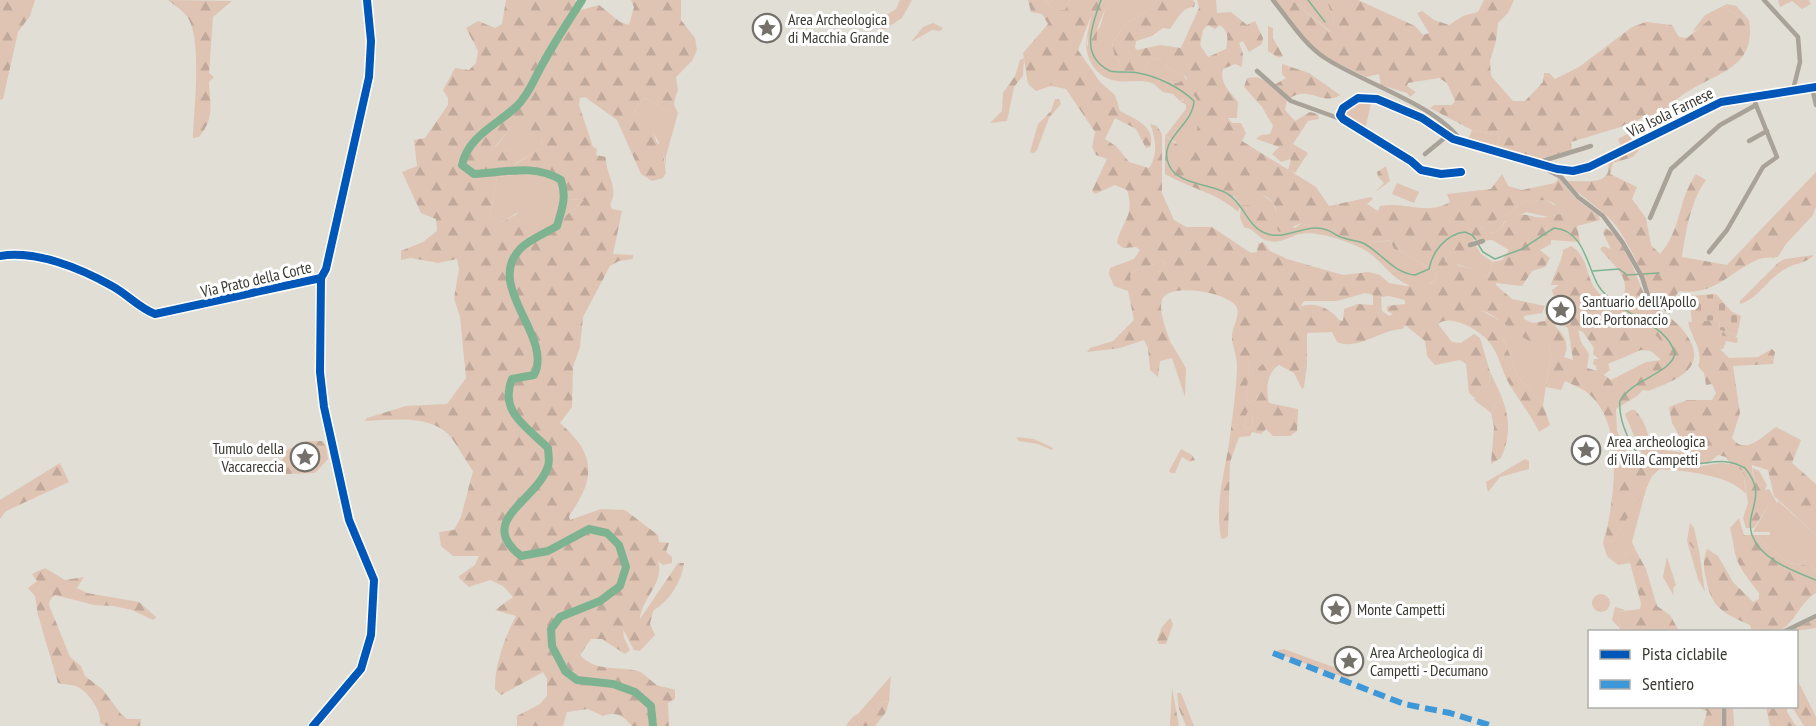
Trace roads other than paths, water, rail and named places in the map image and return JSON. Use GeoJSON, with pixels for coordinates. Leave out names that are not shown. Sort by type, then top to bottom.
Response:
{"type":"FeatureCollection","features":[{"type":"Feature","properties":{"kind":"street","name":"Via Prato della Corte"},"geometry":{"type":"LineString","coordinates":[[0,256],[33,255],[77,270],[111,285],[145,310],[155,314],[321,278],[326,269],[369,77],[371,41],[367,0]]}},
{"type":"Feature","properties":{"kind":"street"},"geometry":{"type":"LineString","coordinates":[[1273,0],[1307,42],[1323,56],[1349,73],[1433,114],[1461,141]]}},
{"type":"Feature","properties":{"kind":"street"},"geometry":{"type":"LineString","coordinates":[[1764,0],[1798,37],[1800,63],[1793,90]]}},
{"type":"Feature","properties":{"kind":"street"},"geometry":{"type":"LineString","coordinates":[[1257,71],[1291,101],[1338,118]]}},
{"type":"Feature","properties":{"kind":"street"},"geometry":{"type":"LineString","coordinates":[[1814,87],[1816,105]]}},
{"type":"Feature","properties":{"kind":"street","name":"Via Isola Farnese"},"geometry":{"type":"LineString","coordinates":[[1538,163],[1565,170],[1582,169],[1714,105],[1752,95],[1814,87]]}},
{"type":"Feature","properties":{"kind":"street"},"geometry":{"type":"LineString","coordinates":[[1709,252],[1725,233],[1763,167],[1776,158],[1752,95]]}},
{"type":"Feature","properties":{"kind":"street"},"geometry":{"type":"LineString","coordinates":[[1461,172],[1442,174],[1421,170],[1411,161],[1343,119],[1340,115],[1342,108],[1358,98],[1377,99],[1422,118],[1447,136],[1538,163],[1561,177],[1578,197],[1599,212],[1614,229],[1642,277],[1648,296],[1669,311]]}},
{"type":"Feature","properties":{"kind":"street"},"geometry":{"type":"LineString","coordinates":[[1650,218],[1671,169],[1720,125],[1756,105]]}},
{"type":"Feature","properties":{"kind":"street"},"geometry":{"type":"LineString","coordinates":[[1749,141],[1767,131]]}},
{"type":"Feature","properties":{"kind":"street"},"geometry":{"type":"LineString","coordinates":[[1425,154],[1447,136]]}},
{"type":"Feature","properties":{"kind":"street"},"geometry":{"type":"LineString","coordinates":[[1538,163],[1591,146]]}},
{"type":"Feature","properties":{"kind":"street"},"geometry":{"type":"LineString","coordinates":[[1472,245],[1482,242]]}},
{"type":"Feature","properties":{"kind":"street"},"geometry":{"type":"LineString","coordinates":[[313,726],[361,669],[371,635],[374,580],[349,520],[324,407],[320,372],[321,278]]}},
{"type":"Feature","properties":{"kind":"street"},"geometry":{"type":"LineString","coordinates":[[1787,630],[1816,616]]}},
{"type":"Feature","properties":{"kind":"street"},"geometry":{"type":"LineString","coordinates":[[1724,708],[1724,726]]}},
{"type":"Feature","properties":{"kind":"waterway"},"geometry":{"type":"LineString","coordinates":[[582,0],[550,50],[525,97],[470,146],[462,165],[474,174],[529,170],[561,180],[564,198],[557,226],[521,248],[511,263],[510,278],[514,295],[535,344],[538,360],[534,375],[512,379],[509,401],[517,418],[548,448],[549,462],[542,478],[507,521],[504,532],[509,543],[521,556],[548,551],[589,529],[607,533],[619,545],[626,567],[620,586],[600,601],[560,617],[551,629],[552,646],[565,671],[577,680],[613,684],[635,692],[651,706],[653,726]]}},
{"type":"Feature","properties":{"kind":"waterway"},"geometry":{"type":"LineString","coordinates":[[1101,0],[1090,39],[1094,57],[1100,65],[1110,71],[1135,72],[1153,77],[1176,87],[1194,101],[1188,118],[1171,140],[1167,156],[1169,165],[1179,177],[1228,194],[1259,230],[1273,235],[1311,228],[1327,230],[1365,244],[1394,267],[1415,275],[1429,269],[1437,250],[1452,236],[1465,232],[1476,240]]}},
{"type":"Feature","properties":{"kind":"waterway"},"geometry":{"type":"LineString","coordinates":[[1308,0],[1325,22]]}},
{"type":"Feature","properties":{"kind":"waterway"},"geometry":{"type":"LineString","coordinates":[[1478,244],[1483,252],[1495,259],[1522,249],[1554,228],[1571,234],[1581,247],[1597,284],[1603,292],[1611,300],[1661,333],[1672,346],[1675,354],[1666,367],[1633,387],[1620,401],[1624,427],[1637,453],[1649,464],[1725,462],[1745,468],[1755,487],[1756,496],[1750,526],[1756,544],[1779,564],[1816,580]]}},
{"type":"Feature","properties":{"kind":"waterway"},"geometry":{"type":"LineString","coordinates":[[1593,271],[1619,269],[1627,275],[1659,273]]}},
{"type":"Feature","properties":{"kind":"place","name":"Area Archeologica di Macchia Grande"},"geometry":{"type":"Point","coordinates":[767,28]}},
{"type":"Feature","properties":{"kind":"place","name":"Santuario dell'Apollo loc. Portonaccio"},"geometry":{"type":"Point","coordinates":[1561,310]}},
{"type":"Feature","properties":{"kind":"place","name":"Area archeologica di Villa Campetti"},"geometry":{"type":"Point","coordinates":[1586,450]}},
{"type":"Feature","properties":{"kind":"place","name":"Tumulo della Vaccareccia"},"geometry":{"type":"Point","coordinates":[305,457]}},
{"type":"Feature","properties":{"kind":"place","name":"Monte Campetti"},"geometry":{"type":"Point","coordinates":[1336,609]}},
{"type":"Feature","properties":{"kind":"place","name":"Area Archeologica di Campetti - Decumano"},"geometry":{"type":"Point","coordinates":[1349,661]}}]}
